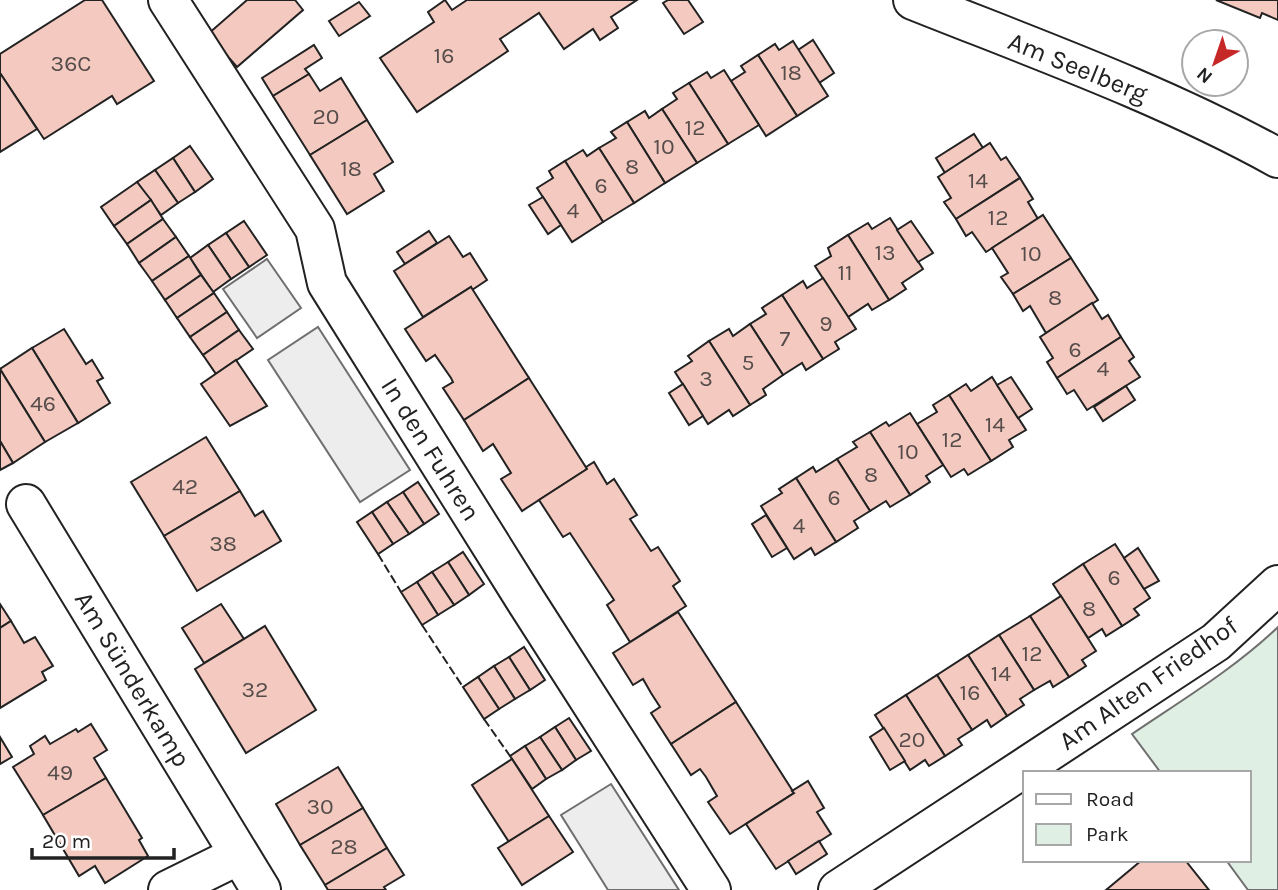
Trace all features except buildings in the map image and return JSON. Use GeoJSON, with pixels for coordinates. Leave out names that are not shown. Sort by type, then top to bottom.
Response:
{"type":"FeatureCollection","features":[{"type":"Feature","properties":{"kind":"street","name":"In den Fuhren"},"geometry":{"type":"LineString","coordinates":[[168,0],[315,229],[327,283],[711,890]]}},
{"type":"Feature","properties":{"kind":"street","name":"Am Seelberg"},"geometry":{"type":"LineString","coordinates":[[913,0],[1130,87],[1231,132],[1278,158]]}},
{"type":"Feature","properties":{"kind":"street","name":"Am Sünderkamp"},"geometry":{"type":"LineString","coordinates":[[26,504],[261,890]]}},
{"type":"Feature","properties":{"kind":"street","name":"Am Alten Friedhof"},"geometry":{"type":"LineString","coordinates":[[838,890],[1216,642],[1278,585]]}},
{"type":"Feature","properties":{"kind":"street"},"geometry":{"type":"LineString","coordinates":[[168,890],[239,855]]}},
{"type":"Feature","properties":{"kind":"green space"},"geometry":{"type":"Polygon","coordinates":[[[1278,627],[1278,890],[1248,890],[1227,862],[1250,862],[1250,771],[1160,771],[1132,734],[1226,670],[1278,627]]]}},
{"type":"Feature","properties":{"kind":"shaded area"},"geometry":{"type":"Polygon","coordinates":[[[267,259],[301,308],[257,338],[223,289],[267,259]]]}},
{"type":"Feature","properties":{"kind":"shaded area"},"geometry":{"type":"Polygon","coordinates":[[[318,327],[410,470],[360,502],[268,360],[318,327]]]}},
{"type":"Feature","properties":{"kind":"shaded area"},"geometry":{"type":"Polygon","coordinates":[[[611,784],[679,890],[608,890],[561,815],[611,784]]]}},
{"type":"Feature","properties":{"kind":"fence"},"geometry":{"type":"LineString","coordinates":[[378,554],[401,592]]}},
{"type":"Feature","properties":{"kind":"fence"},"geometry":{"type":"LineString","coordinates":[[422,625],[463,687]]}},
{"type":"Feature","properties":{"kind":"fence"},"geometry":{"type":"LineString","coordinates":[[484,719],[510,756]]}}]}
